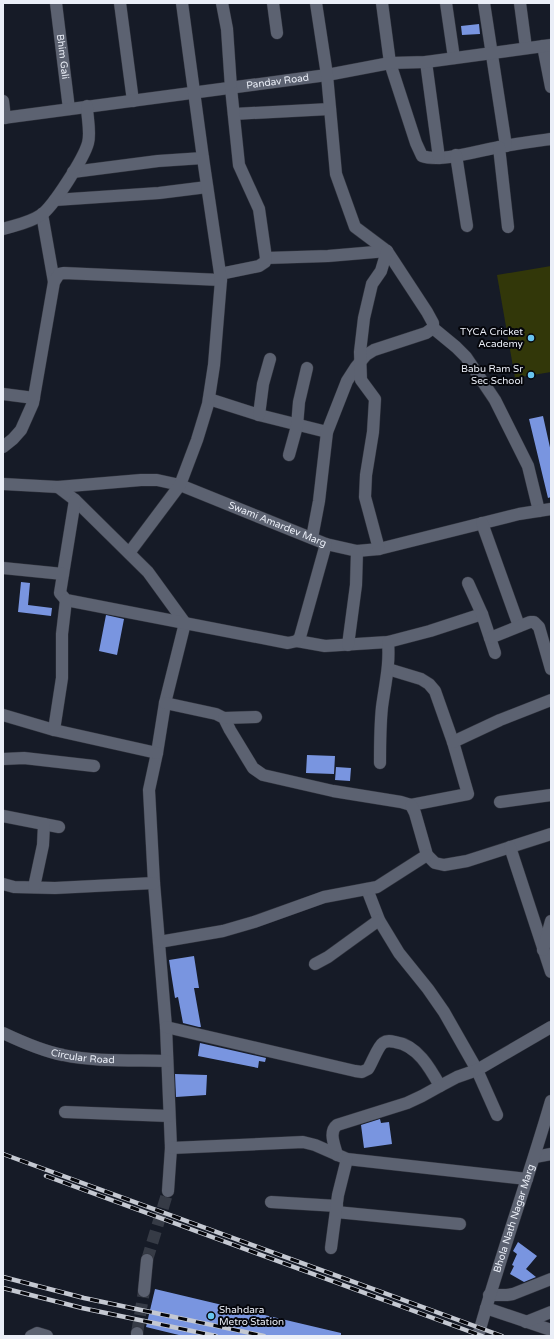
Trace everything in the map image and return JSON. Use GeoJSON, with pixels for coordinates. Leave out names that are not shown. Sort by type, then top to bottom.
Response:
{"type":"FeatureCollection","features":[{"type":"Feature","properties":{"kind":"street","name":"Bhim Gali"},"geometry":{"type":"LineString","coordinates":[[56,3],[69,110]]}},
{"type":"Feature","properties":{"kind":"street"},"geometry":{"type":"LineString","coordinates":[[120,3],[133,101]]}},
{"type":"Feature","properties":{"kind":"street"},"geometry":{"type":"LineString","coordinates":[[129,553],[180,485],[197,440],[209,399],[214,365],[220,277],[182,3]]}},
{"type":"Feature","properties":{"kind":"street"},"geometry":{"type":"LineString","coordinates":[[54,282],[59,274],[64,273],[220,277],[259,266],[265,262],[266,258],[259,209],[239,165],[231,88],[227,29],[222,3]]}},
{"type":"Feature","properties":{"kind":"street"},"geometry":{"type":"LineString","coordinates":[[273,3],[277,33]]}},
{"type":"Feature","properties":{"kind":"street"},"geometry":{"type":"LineString","coordinates":[[316,3],[327,75],[336,174],[355,227],[387,251],[427,312],[433,323],[433,328],[456,347],[466,358],[495,400],[528,466],[545,510]]}},
{"type":"Feature","properties":{"kind":"street"},"geometry":{"type":"LineString","coordinates":[[382,3],[390,63],[422,156],[439,158],[502,146],[551,139]]}},
{"type":"Feature","properties":{"kind":"street"},"geometry":{"type":"LineString","coordinates":[[446,3],[454,58]]}},
{"type":"Feature","properties":{"kind":"street"},"geometry":{"type":"LineString","coordinates":[[484,3],[502,146],[508,227]]}},
{"type":"Feature","properties":{"kind":"street"},"geometry":{"type":"LineString","coordinates":[[520,3],[526,48]]}},
{"type":"Feature","properties":{"kind":"street","name":"Pandav Road"},"geometry":{"type":"LineString","coordinates":[[4,118],[327,75],[390,63],[426,62],[547,45]]}},
{"type":"Feature","properties":{"kind":"street"},"geometry":{"type":"LineString","coordinates":[[547,45],[551,87]]}},
{"type":"Feature","properties":{"kind":"street"},"geometry":{"type":"LineString","coordinates":[[426,62],[439,158]]}},
{"type":"Feature","properties":{"kind":"street"},"geometry":{"type":"LineString","coordinates":[[3,101],[4,118]]}},
{"type":"Feature","properties":{"kind":"street"},"geometry":{"type":"LineString","coordinates":[[3,229],[31,221],[42,214],[55,200],[84,153],[88,143],[87,106]]}},
{"type":"Feature","properties":{"kind":"street"},"geometry":{"type":"LineString","coordinates":[[234,114],[330,109]]}},
{"type":"Feature","properties":{"kind":"street"},"geometry":{"type":"LineString","coordinates":[[456,155],[467,226]]}},
{"type":"Feature","properties":{"kind":"street"},"geometry":{"type":"LineString","coordinates":[[73,172],[158,161],[203,158]]}},
{"type":"Feature","properties":{"kind":"street"},"geometry":{"type":"LineString","coordinates":[[55,200],[159,193],[207,187]]}},
{"type":"Feature","properties":{"kind":"street"},"geometry":{"type":"LineString","coordinates":[[3,447],[21,430],[33,403],[54,282],[42,214]]}},
{"type":"Feature","properties":{"kind":"street"},"geometry":{"type":"LineString","coordinates":[[266,258],[328,256],[387,251]]}},
{"type":"Feature","properties":{"kind":"street"},"geometry":{"type":"LineString","coordinates":[[379,549],[365,497],[366,475],[373,432],[375,399],[361,380],[360,352],[364,318],[372,284],[381,271],[387,251]]}},
{"type":"Feature","properties":{"kind":"street"},"geometry":{"type":"LineString","coordinates":[[312,538],[319,501],[327,432],[347,381],[366,355],[374,350],[426,332],[433,328]]}},
{"type":"Feature","properties":{"kind":"street"},"geometry":{"type":"LineString","coordinates":[[259,415],[263,384],[270,359]]}},
{"type":"Feature","properties":{"kind":"street"},"geometry":{"type":"LineString","coordinates":[[289,455],[297,426],[299,402],[307,368]]}},
{"type":"Feature","properties":{"kind":"street"},"geometry":{"type":"LineString","coordinates":[[3,394],[34,398]]}},
{"type":"Feature","properties":{"kind":"street"},"geometry":{"type":"LineString","coordinates":[[209,399],[297,426],[327,432]]}},
{"type":"Feature","properties":{"kind":"street","name":"Swami Amardev Marg"},"geometry":{"type":"LineString","coordinates":[[3,484],[58,487],[157,480],[180,485],[326,544],[357,551],[379,549],[482,523],[545,510]]}},
{"type":"Feature","properties":{"kind":"street"},"geometry":{"type":"LineString","coordinates":[[58,487],[75,500],[148,572],[185,623],[166,703],[149,790],[154,883],[166,1027],[171,1148],[168,1191]]}},
{"type":"Feature","properties":{"kind":"street"},"geometry":{"type":"LineString","coordinates":[[75,500],[60,593],[66,600],[288,643],[296,641],[325,646],[388,642],[430,631],[482,614]]}},
{"type":"Feature","properties":{"kind":"street"},"geometry":{"type":"LineString","coordinates":[[482,523],[519,626]]}},
{"type":"Feature","properties":{"kind":"street"},"geometry":{"type":"LineString","coordinates":[[296,641],[300,637],[326,544]]}},
{"type":"Feature","properties":{"kind":"street"},"geometry":{"type":"LineString","coordinates":[[348,645],[356,585],[357,551]]}},
{"type":"Feature","properties":{"kind":"street"},"geometry":{"type":"LineString","coordinates":[[3,568],[63,574]]}},
{"type":"Feature","properties":{"kind":"street"},"geometry":{"type":"LineString","coordinates":[[468,583],[482,614],[495,653]]}},
{"type":"Feature","properties":{"kind":"street"},"geometry":{"type":"LineString","coordinates":[[54,730],[62,678],[62,634],[66,600]]}},
{"type":"Feature","properties":{"kind":"street"},"geometry":{"type":"LineString","coordinates":[[490,638],[519,626],[534,622],[537,624],[551,669]]}},
{"type":"Feature","properties":{"kind":"street"},"geometry":{"type":"LineString","coordinates":[[380,763],[382,708],[389,654],[388,642]]}},
{"type":"Feature","properties":{"kind":"street"},"geometry":{"type":"LineString","coordinates":[[224,718],[253,768],[264,774],[332,791],[402,802],[411,805],[468,794],[453,742],[435,691],[429,684],[421,679],[388,669]]}},
{"type":"Feature","properties":{"kind":"street"},"geometry":{"type":"LineString","coordinates":[[453,742],[500,720],[551,700]]}},
{"type":"Feature","properties":{"kind":"street"},"geometry":{"type":"LineString","coordinates":[[166,703],[216,714],[224,718],[256,717]]}},
{"type":"Feature","properties":{"kind":"street"},"geometry":{"type":"LineString","coordinates":[[3,715],[54,730],[157,753]]}},
{"type":"Feature","properties":{"kind":"street"},"geometry":{"type":"LineString","coordinates":[[3,759],[24,758],[94,766]]}},
{"type":"Feature","properties":{"kind":"street"},"geometry":{"type":"LineString","coordinates":[[500,802],[551,795]]}},
{"type":"Feature","properties":{"kind":"street"},"geometry":{"type":"LineString","coordinates":[[411,805],[415,813],[427,855],[435,863],[444,865],[467,860],[551,834]]}},
{"type":"Feature","properties":{"kind":"street"},"geometry":{"type":"LineString","coordinates":[[3,816],[59,827]]}},
{"type":"Feature","properties":{"kind":"street"},"geometry":{"type":"LineString","coordinates":[[34,887],[43,845],[44,824]]}},
{"type":"Feature","properties":{"kind":"street"},"geometry":{"type":"LineString","coordinates":[[510,847],[551,972]]}},
{"type":"Feature","properties":{"kind":"street"},"geometry":{"type":"LineString","coordinates":[[159,942],[223,931],[254,922],[324,897],[377,887],[427,855]]}},
{"type":"Feature","properties":{"kind":"street"},"geometry":{"type":"LineString","coordinates":[[3,884],[14,887],[34,887],[154,883]]}},
{"type":"Feature","properties":{"kind":"street"},"geometry":{"type":"LineString","coordinates":[[367,890],[380,920],[399,953],[428,989],[444,1012],[476,1070],[497,1115]]}},
{"type":"Feature","properties":{"kind":"street"},"geometry":{"type":"LineString","coordinates":[[315,964],[328,957],[380,920]]}},
{"type":"Feature","properties":{"kind":"street"},"geometry":{"type":"LineString","coordinates":[[543,950],[551,921]]}},
{"type":"Feature","properties":{"kind":"street"},"geometry":{"type":"LineString","coordinates":[[166,1027],[362,1072],[368,1069],[383,1043],[388,1041],[399,1042],[419,1054],[429,1067],[440,1086]]}},
{"type":"Feature","properties":{"kind":"street"},"geometry":{"type":"LineString","coordinates":[[331,1248],[342,1157],[332,1132],[334,1128],[407,1103],[457,1077],[476,1070],[551,1028]]}},
{"type":"Feature","properties":{"kind":"street","name":"Circular Road"},"geometry":{"type":"LineString","coordinates":[[3,1033],[36,1048],[62,1055],[84,1058],[167,1061]]}},
{"type":"Feature","properties":{"kind":"street","name":"Bhola Nath Nagar Marg"},"geometry":{"type":"LineString","coordinates":[[478,1336],[489,1295],[527,1179],[543,1155],[551,1101]]}},
{"type":"Feature","properties":{"kind":"street"},"geometry":{"type":"LineString","coordinates":[[65,1112],[169,1116]]}},
{"type":"Feature","properties":{"kind":"street"},"geometry":{"type":"LineString","coordinates":[[171,1148],[303,1142],[315,1145],[342,1157],[527,1179]]}},
{"type":"Feature","properties":{"kind":"street"},"geometry":{"type":"LineString","coordinates":[[543,1155],[551,1166]]}},
{"type":"Feature","properties":{"kind":"street"},"geometry":{"type":"LineString","coordinates":[[271,1202],[460,1224]]}},
{"type":"Feature","properties":{"kind":"street"},"geometry":{"type":"LineString","coordinates":[[144,1291],[147,1260]]}},
{"type":"Feature","properties":{"kind":"street"},"geometry":{"type":"LineString","coordinates":[[489,1295],[513,1294],[551,1279]]}},
{"type":"Feature","properties":{"kind":"street"},"geometry":{"type":"LineString","coordinates":[[486,1308],[551,1330]]}},
{"type":"Feature","properties":{"kind":"street"},"geometry":{"type":"LineString","coordinates":[[526,1322],[551,1312]]}},
{"type":"Feature","properties":{"kind":"street"},"geometry":{"type":"LineString","coordinates":[[31,1336],[37,1333],[47,1336]]}},
{"type":"Feature","properties":{"kind":"green space"},"geometry":{"type":"Polygon","coordinates":[[[551,266],[551,372],[515,378],[497,275],[551,266]]]}},
{"type":"Feature","properties":{"kind":"building"},"geometry":{"type":"Polygon","coordinates":[[[479,24],[480,34],[462,35],[461,26],[479,24]]]}},
{"type":"Feature","properties":{"kind":"building"},"geometry":{"type":"Polygon","coordinates":[[[543,416],[551,452],[551,497],[548,498],[529,419],[543,416]]]}},
{"type":"Feature","properties":{"kind":"building"},"geometry":{"type":"Polygon","coordinates":[[[21,582],[30,583],[28,605],[52,608],[51,616],[18,612],[21,582]]]}},
{"type":"Feature","properties":{"kind":"building"},"geometry":{"type":"Polygon","coordinates":[[[106,615],[124,619],[117,655],[99,651],[106,615]]]}},
{"type":"Feature","properties":{"kind":"building"},"geometry":{"type":"Polygon","coordinates":[[[307,755],[335,756],[334,774],[306,773],[307,755]]]}},
{"type":"Feature","properties":{"kind":"building"},"geometry":{"type":"Polygon","coordinates":[[[336,767],[351,768],[350,781],[335,780],[336,767]]]}},
{"type":"Feature","properties":{"kind":"building"},"geometry":{"type":"Polygon","coordinates":[[[194,956],[199,988],[194,988],[201,1027],[183,1023],[178,997],[175,998],[169,960],[194,956]]]}},
{"type":"Feature","properties":{"kind":"building"},"geometry":{"type":"Polygon","coordinates":[[[200,1043],[266,1058],[265,1062],[259,1061],[258,1068],[198,1056],[200,1043]]]}},
{"type":"Feature","properties":{"kind":"building"},"geometry":{"type":"Polygon","coordinates":[[[175,1074],[207,1075],[206,1095],[176,1097],[175,1074]]]}},
{"type":"Feature","properties":{"kind":"building"},"geometry":{"type":"Polygon","coordinates":[[[380,1119],[381,1123],[389,1122],[392,1144],[364,1148],[361,1125],[380,1119]]]}},
{"type":"Feature","properties":{"kind":"building"},"geometry":{"type":"Polygon","coordinates":[[[518,1242],[537,1256],[526,1269],[536,1277],[524,1282],[510,1274],[517,1254],[513,1251],[518,1242]]]}},
{"type":"Feature","properties":{"kind":"building","name":"Shahdara Metro Station"},"geometry":{"type":"Polygon","coordinates":[[[155,1289],[341,1333],[341,1336],[183,1336],[146,1327],[155,1289]]]}},
{"type":"Feature","properties":{"kind":"tunnel"},"geometry":{"type":"LineString","coordinates":[[147,1260],[168,1191]]}},
{"type":"Feature","properties":{"kind":"tunnel"},"geometry":{"type":"LineString","coordinates":[[137,1333],[144,1291]]}},
{"type":"Feature","properties":{"kind":"railway"},"geometry":{"type":"LineString","coordinates":[[3,1154],[502,1336]]}},
{"type":"Feature","properties":{"kind":"railway"},"geometry":{"type":"LineString","coordinates":[[46,1176],[482,1336]]}},
{"type":"Feature","properties":{"kind":"railway"},"geometry":{"type":"LineString","coordinates":[[3,1277],[84,1298],[264,1336]]}},
{"type":"Feature","properties":{"kind":"railway"},"geometry":{"type":"LineString","coordinates":[[3,1288],[82,1308],[216,1336]]}},
{"type":"Feature","properties":{"kind":"place","name":"TYCA Cricket Academy"},"geometry":{"type":"Point","coordinates":[531,338]}},
{"type":"Feature","properties":{"kind":"place","name":"Babu Ram Sr Sec School"},"geometry":{"type":"Point","coordinates":[531,375]}},
{"type":"Feature","properties":{"kind":"place","name":"Shahdara Metro Station"},"geometry":{"type":"Point","coordinates":[211,1316]}}]}
